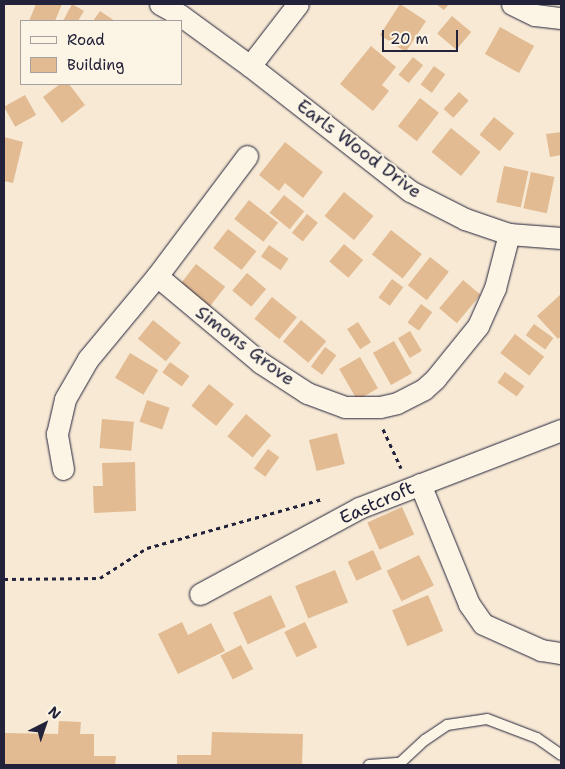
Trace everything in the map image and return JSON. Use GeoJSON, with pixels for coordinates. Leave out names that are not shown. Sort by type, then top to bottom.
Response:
{"type":"FeatureCollection","features":[{"type":"Feature","properties":{"kind":"street","name":"Earls Wood Drive"},"geometry":{"type":"LineString","coordinates":[[160,4],[180,15],[250,66],[410,191],[465,219],[509,234],[561,238]]}},
{"type":"Feature","properties":{"kind":"street"},"geometry":{"type":"LineString","coordinates":[[250,66],[298,4]]}},
{"type":"Feature","properties":{"kind":"street"},"geometry":{"type":"LineString","coordinates":[[512,4],[535,15],[561,18]]}},
{"type":"Feature","properties":{"kind":"street"},"geometry":{"type":"LineString","coordinates":[[63,469],[57,434],[65,399],[88,359],[157,276],[247,156]]}},
{"type":"Feature","properties":{"kind":"street","name":"Simons Grove"},"geometry":{"type":"LineString","coordinates":[[157,276],[261,363],[307,392],[344,407],[373,408],[397,403],[424,389],[435,379],[478,326],[495,288],[509,234]]}},
{"type":"Feature","properties":{"kind":"street","name":"Eastcroft"},"geometry":{"type":"LineString","coordinates":[[200,594],[359,508],[561,430]]}},
{"type":"Feature","properties":{"kind":"street"},"geometry":{"type":"LineString","coordinates":[[420,484],[469,604],[483,624],[541,650],[561,653]]}},
{"type":"Feature","properties":{"kind":"lane"},"geometry":{"type":"LineString","coordinates":[[369,765],[400,763],[425,740],[447,725],[487,719],[537,738],[561,755]]}},
{"type":"Feature","properties":{"kind":"path"},"geometry":{"type":"LineString","coordinates":[[373,408],[402,470],[393,474]]}},
{"type":"Feature","properties":{"kind":"path"},"geometry":{"type":"LineString","coordinates":[[4,579],[100,578],[147,548],[329,497]]}},
{"type":"Feature","properties":{"kind":"building"},"geometry":{"type":"Polygon","coordinates":[[[36,4],[62,4],[55,20],[29,20],[36,4]]]}},
{"type":"Feature","properties":{"kind":"building"},"geometry":{"type":"Polygon","coordinates":[[[72,4],[84,11],[79,20],[64,20],[72,4]]]}},
{"type":"Feature","properties":{"kind":"building"},"geometry":{"type":"Polygon","coordinates":[[[400,4],[426,21],[406,52],[380,35],[400,4]]]}},
{"type":"Feature","properties":{"kind":"building"},"geometry":{"type":"Polygon","coordinates":[[[436,4],[449,4],[444,10],[436,4]]]}},
{"type":"Feature","properties":{"kind":"building"},"geometry":{"type":"Polygon","coordinates":[[[100,11],[114,20],[94,20],[100,11]]]}},
{"type":"Feature","properties":{"kind":"building"},"geometry":{"type":"Polygon","coordinates":[[[452,16],[471,32],[456,50],[437,34],[452,16]]]}},
{"type":"Feature","properties":{"kind":"building"},"geometry":{"type":"Polygon","coordinates":[[[500,27],[534,46],[519,73],[485,54],[500,27]]]}},
{"type":"Feature","properties":{"kind":"building"},"geometry":{"type":"Polygon","coordinates":[[[371,46],[396,67],[382,85],[389,91],[373,111],[340,84],[371,46]]]}},
{"type":"Feature","properties":{"kind":"building"},"geometry":{"type":"Polygon","coordinates":[[[413,57],[423,65],[409,83],[399,75],[413,57]]]}},
{"type":"Feature","properties":{"kind":"building"},"geometry":{"type":"Polygon","coordinates":[[[434,66],[445,74],[432,93],[420,85],[434,66]]]}},
{"type":"Feature","properties":{"kind":"building"},"geometry":{"type":"Polygon","coordinates":[[[59,85],[70,85],[85,105],[62,123],[43,97],[59,85]]]}},
{"type":"Feature","properties":{"kind":"building"},"geometry":{"type":"Polygon","coordinates":[[[459,92],[469,101],[453,118],[444,109],[459,92]]]}},
{"type":"Feature","properties":{"kind":"building"},"geometry":{"type":"Polygon","coordinates":[[[25,95],[36,115],[15,127],[4,107],[25,95]]]}},
{"type":"Feature","properties":{"kind":"building"},"geometry":{"type":"Polygon","coordinates":[[[420,98],[439,113],[417,141],[398,126],[420,98]]]}},
{"type":"Feature","properties":{"kind":"building"},"geometry":{"type":"Polygon","coordinates":[[[494,117],[514,133],[500,151],[480,135],[494,117]]]}},
{"type":"Feature","properties":{"kind":"building"},"geometry":{"type":"Polygon","coordinates":[[[451,128],[481,152],[461,176],[431,152],[451,128]]]}},
{"type":"Feature","properties":{"kind":"building"},"geometry":{"type":"Polygon","coordinates":[[[561,132],[561,155],[550,157],[546,134],[561,132]]]}},
{"type":"Feature","properties":{"kind":"building"},"geometry":{"type":"Polygon","coordinates":[[[4,137],[23,142],[13,183],[4,181],[4,137]]]}},
{"type":"Feature","properties":{"kind":"building"},"geometry":{"type":"Polygon","coordinates":[[[285,142],[323,172],[303,198],[285,183],[279,191],[259,175],[285,142]]]}},
{"type":"Feature","properties":{"kind":"building"},"geometry":{"type":"Polygon","coordinates":[[[504,166],[528,171],[521,207],[496,202],[504,166]]]}},
{"type":"Feature","properties":{"kind":"building"},"geometry":{"type":"Polygon","coordinates":[[[531,172],[554,177],[547,213],[523,208],[531,172]]]}},
{"type":"Feature","properties":{"kind":"building"},"geometry":{"type":"Polygon","coordinates":[[[344,192],[374,216],[354,240],[324,216],[344,192]]]}},
{"type":"Feature","properties":{"kind":"building"},"geometry":{"type":"Polygon","coordinates":[[[284,195],[304,211],[290,229],[270,213],[284,195]]]}},
{"type":"Feature","properties":{"kind":"building"},"geometry":{"type":"Polygon","coordinates":[[[249,200],[278,223],[263,242],[234,219],[249,200]]]}},
{"type":"Feature","properties":{"kind":"building"},"geometry":{"type":"Polygon","coordinates":[[[307,214],[318,223],[303,241],[292,233],[307,214]]]}},
{"type":"Feature","properties":{"kind":"building"},"geometry":{"type":"Polygon","coordinates":[[[228,229],[256,251],[242,270],[213,248],[228,229]]]}},
{"type":"Feature","properties":{"kind":"building"},"geometry":{"type":"Polygon","coordinates":[[[391,230],[422,254],[403,278],[372,254],[391,230]]]}},
{"type":"Feature","properties":{"kind":"building"},"geometry":{"type":"Polygon","coordinates":[[[344,244],[363,260],[348,278],[329,262],[344,244]]]}},
{"type":"Feature","properties":{"kind":"building"},"geometry":{"type":"Polygon","coordinates":[[[269,245],[289,259],[281,270],[261,256],[269,245]]]}},
{"type":"Feature","properties":{"kind":"building"},"geometry":{"type":"Polygon","coordinates":[[[430,257],[449,272],[427,300],[408,285],[430,257]]]}},
{"type":"Feature","properties":{"kind":"building"},"geometry":{"type":"Polygon","coordinates":[[[196,264],[225,287],[210,306],[181,284],[196,264]]]}},
{"type":"Feature","properties":{"kind":"building"},"geometry":{"type":"Polygon","coordinates":[[[247,273],[266,289],[251,307],[232,291],[247,273]]]}},
{"type":"Feature","properties":{"kind":"building"},"geometry":{"type":"Polygon","coordinates":[[[392,279],[403,287],[390,306],[378,298],[392,279]]]}},
{"type":"Feature","properties":{"kind":"building"},"geometry":{"type":"Polygon","coordinates":[[[463,280],[481,295],[457,323],[439,308],[463,280]]]}},
{"type":"Feature","properties":{"kind":"building"},"geometry":{"type":"Polygon","coordinates":[[[561,294],[561,336],[558,339],[537,316],[561,294]]]}},
{"type":"Feature","properties":{"kind":"building"},"geometry":{"type":"Polygon","coordinates":[[[272,297],[297,317],[279,339],[254,319],[272,297]]]}},
{"type":"Feature","properties":{"kind":"building"},"geometry":{"type":"Polygon","coordinates":[[[421,304],[432,312],[419,331],[407,323],[421,304]]]}},
{"type":"Feature","properties":{"kind":"building"},"geometry":{"type":"Polygon","coordinates":[[[153,320],[181,343],[166,361],[138,339],[153,320]]]}},
{"type":"Feature","properties":{"kind":"building"},"geometry":{"type":"Polygon","coordinates":[[[301,320],[326,341],[308,363],[283,341],[301,320]]]}},
{"type":"Feature","properties":{"kind":"building"},"geometry":{"type":"Polygon","coordinates":[[[358,322],[371,342],[360,349],[347,329],[358,322]]]}},
{"type":"Feature","properties":{"kind":"building"},"geometry":{"type":"Polygon","coordinates":[[[534,324],[553,338],[545,349],[526,335],[534,324]]]}},
{"type":"Feature","properties":{"kind":"building"},"geometry":{"type":"Polygon","coordinates":[[[410,331],[422,351],[410,358],[398,338],[410,331]]]}},
{"type":"Feature","properties":{"kind":"building"},"geometry":{"type":"Polygon","coordinates":[[[515,334],[544,357],[529,376],[500,353],[515,334]]]}},
{"type":"Feature","properties":{"kind":"building"},"geometry":{"type":"Polygon","coordinates":[[[394,341],[412,373],[391,385],[373,353],[394,341]]]}},
{"type":"Feature","properties":{"kind":"building"},"geometry":{"type":"Polygon","coordinates":[[[325,347],[336,355],[322,375],[311,366],[325,347]]]}},
{"type":"Feature","properties":{"kind":"building"},"geometry":{"type":"Polygon","coordinates":[[[130,353],[158,370],[143,395],[115,378],[130,353]]]}},
{"type":"Feature","properties":{"kind":"building"},"geometry":{"type":"Polygon","coordinates":[[[360,357],[378,388],[357,400],[339,369],[360,357]]]}},
{"type":"Feature","properties":{"kind":"building"},"geometry":{"type":"Polygon","coordinates":[[[170,362],[189,376],[182,387],[162,373],[170,362]]]}},
{"type":"Feature","properties":{"kind":"building"},"geometry":{"type":"Polygon","coordinates":[[[505,372],[524,386],[517,397],[497,383],[505,372]]]}},
{"type":"Feature","properties":{"kind":"building"},"geometry":{"type":"Polygon","coordinates":[[[209,384],[234,404],[216,426],[191,406],[209,384]]]}},
{"type":"Feature","properties":{"kind":"building"},"geometry":{"type":"Polygon","coordinates":[[[147,400],[170,408],[162,430],[140,422],[147,400]]]}},
{"type":"Feature","properties":{"kind":"building"},"geometry":{"type":"Polygon","coordinates":[[[246,414],[271,435],[253,457],[227,436],[246,414]]]}},
{"type":"Feature","properties":{"kind":"building"},"geometry":{"type":"Polygon","coordinates":[[[102,419],[134,422],[131,451],[99,448],[102,419]]]}},
{"type":"Feature","properties":{"kind":"building"},"geometry":{"type":"Polygon","coordinates":[[[337,433],[345,464],[317,471],[309,440],[337,433]]]}},
{"type":"Feature","properties":{"kind":"building"},"geometry":{"type":"Polygon","coordinates":[[[268,449],[279,457],[265,477],[254,468],[268,449]]]}},
{"type":"Feature","properties":{"kind":"building"},"geometry":{"type":"Polygon","coordinates":[[[135,462],[136,511],[94,513],[93,486],[103,486],[102,463],[135,462]]]}},
{"type":"Feature","properties":{"kind":"building"},"geometry":{"type":"Polygon","coordinates":[[[402,507],[414,534],[379,550],[367,522],[402,507]]]}},
{"type":"Feature","properties":{"kind":"building"},"geometry":{"type":"Polygon","coordinates":[[[373,550],[382,569],[356,581],[348,562],[373,550]]]}},
{"type":"Feature","properties":{"kind":"building"},"geometry":{"type":"Polygon","coordinates":[[[419,555],[434,586],[402,601],[387,571],[419,555]]]}},
{"type":"Feature","properties":{"kind":"building"},"geometry":{"type":"Polygon","coordinates":[[[335,570],[348,602],[308,619],[295,586],[335,570]]]}},
{"type":"Feature","properties":{"kind":"building"},"geometry":{"type":"Polygon","coordinates":[[[271,595],[286,627],[248,644],[233,613],[271,595]]]}},
{"type":"Feature","properties":{"kind":"building"},"geometry":{"type":"Polygon","coordinates":[[[428,595],[443,631],[407,646],[392,610],[428,595]]]}},
{"type":"Feature","properties":{"kind":"building"},"geometry":{"type":"Polygon","coordinates":[[[182,622],[188,635],[211,623],[225,651],[178,674],[158,634],[182,622]]]}},
{"type":"Feature","properties":{"kind":"building"},"geometry":{"type":"Polygon","coordinates":[[[305,622],[317,647],[297,657],[284,632],[305,622]]]}},
{"type":"Feature","properties":{"kind":"building"},"geometry":{"type":"Polygon","coordinates":[[[241,645],[253,669],[233,679],[221,655],[241,645]]]}},
{"type":"Feature","properties":{"kind":"building"},"geometry":{"type":"Polygon","coordinates":[[[59,721],[81,722],[80,734],[94,734],[94,756],[116,756],[115,765],[4,765],[4,733],[58,734],[59,721]]]}},
{"type":"Feature","properties":{"kind":"building"},"geometry":{"type":"Polygon","coordinates":[[[212,732],[303,734],[302,765],[177,765],[177,755],[211,755],[212,732]]]}}]}
